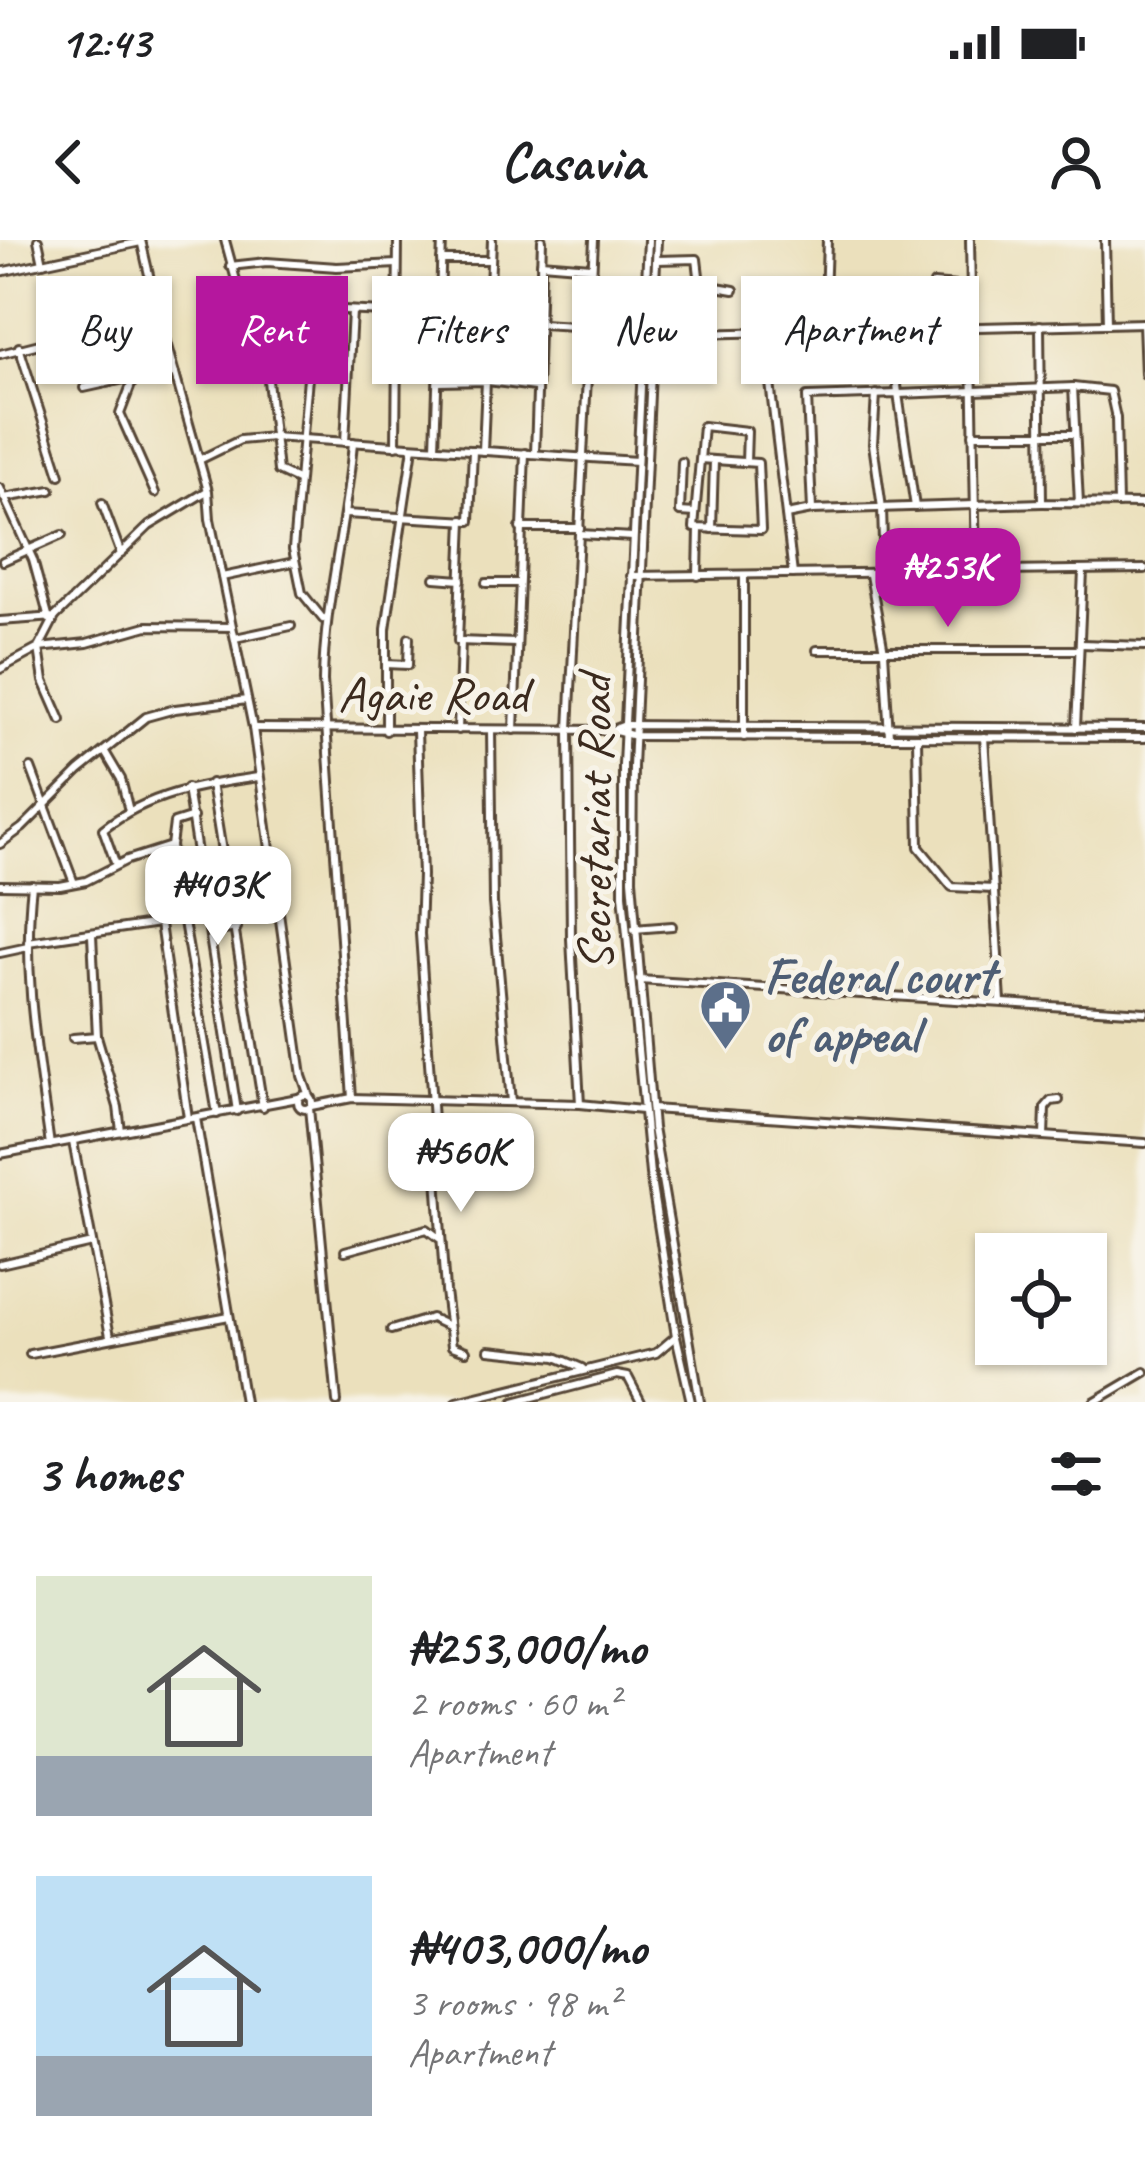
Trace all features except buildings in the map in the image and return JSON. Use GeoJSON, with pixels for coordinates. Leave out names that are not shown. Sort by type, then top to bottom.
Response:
{"type":"FeatureCollection","features":[{"type":"Feature","properties":{"kind":"street"},"geometry":{"type":"LineString","coordinates":[[38,240],[43,263]]}},
{"type":"Feature","properties":{"kind":"street"},"geometry":{"type":"LineString","coordinates":[[225,240],[234,276]]}},
{"type":"Feature","properties":{"kind":"street"},"geometry":{"type":"LineString","coordinates":[[397,276],[398,240]]}},
{"type":"Feature","properties":{"kind":"street"},"geometry":{"type":"LineString","coordinates":[[441,276],[442,240]]}},
{"type":"Feature","properties":{"kind":"street"},"geometry":{"type":"LineString","coordinates":[[491,276],[492,240]]}},
{"type":"Feature","properties":{"kind":"street"},"geometry":{"type":"LineString","coordinates":[[540,276],[542,240]]}},
{"type":"Feature","properties":{"kind":"street"},"geometry":{"type":"LineString","coordinates":[[591,276],[594,240]]}},
{"type":"Feature","properties":{"kind":"street","name":"Secretariat Road"},"geometry":{"type":"LineString","coordinates":[[646,276],[648,240]]}},
{"type":"Feature","properties":{"kind":"street","name":"Secretariat Road"},"geometry":{"type":"LineString","coordinates":[[656,276],[657,240]]}},
{"type":"Feature","properties":{"kind":"street"},"geometry":{"type":"LineString","coordinates":[[825,276],[826,240]]}},
{"type":"Feature","properties":{"kind":"street"},"geometry":{"type":"LineString","coordinates":[[969,276],[970,240]]}},
{"type":"Feature","properties":{"kind":"street"},"geometry":{"type":"LineString","coordinates":[[1105,240],[1107,324]]}},
{"type":"Feature","properties":{"kind":"street"},"geometry":{"type":"LineString","coordinates":[[0,272],[141,241],[149,276]]}},
{"type":"Feature","properties":{"kind":"street"},"geometry":{"type":"LineString","coordinates":[[657,260],[698,259],[700,284],[734,290]]}},
{"type":"Feature","properties":{"kind":"street"},"geometry":{"type":"LineString","coordinates":[[441,260],[491,260]]}},
{"type":"Feature","properties":{"kind":"street"},"geometry":{"type":"LineString","coordinates":[[540,262],[591,267]]}},
{"type":"Feature","properties":{"kind":"street"},"geometry":{"type":"LineString","coordinates":[[230,266],[397,264]]}},
{"type":"Feature","properties":{"kind":"street"},"geometry":{"type":"LineString","coordinates":[[348,311],[372,312]]}},
{"type":"Feature","properties":{"kind":"street"},"geometry":{"type":"LineString","coordinates":[[352,311],[345,514],[333,595],[324,620],[324,730],[352,1098]]}},
{"type":"Feature","properties":{"kind":"street"},"geometry":{"type":"LineString","coordinates":[[979,326],[1144,323],[1145,374]]}},
{"type":"Feature","properties":{"kind":"street"},"geometry":{"type":"LineString","coordinates":[[1040,325],[1042,503]]}},
{"type":"Feature","properties":{"kind":"street"},"geometry":{"type":"LineString","coordinates":[[0,354],[36,343]]}},
{"type":"Feature","properties":{"kind":"street"},"geometry":{"type":"LineString","coordinates":[[19,347],[60,476]]}},
{"type":"Feature","properties":{"kind":"street"},"geometry":{"type":"LineString","coordinates":[[172,363],[208,491],[253,728],[309,1131],[338,1402]]}},
{"type":"Feature","properties":{"kind":"street"},"geometry":{"type":"LineString","coordinates":[[84,388],[102,384]]}},
{"type":"Feature","properties":{"kind":"street"},"geometry":{"type":"LineString","coordinates":[[131,384],[120,414],[155,493]]}},
{"type":"Feature","properties":{"kind":"street"},"geometry":{"type":"LineString","coordinates":[[267,384],[278,471],[297,480]]}},
{"type":"Feature","properties":{"kind":"street"},"geometry":{"type":"LineString","coordinates":[[308,384],[294,562],[302,593],[324,620]]}},
{"type":"Feature","properties":{"kind":"street"},"geometry":{"type":"LineString","coordinates":[[394,384],[396,446]]}},
{"type":"Feature","properties":{"kind":"street"},"geometry":{"type":"LineString","coordinates":[[435,448],[438,384]]}},
{"type":"Feature","properties":{"kind":"street"},"geometry":{"type":"LineString","coordinates":[[483,451],[487,384]]}},
{"type":"Feature","properties":{"kind":"street"},"geometry":{"type":"LineString","coordinates":[[511,384],[535,387]]}},
{"type":"Feature","properties":{"kind":"street"},"geometry":{"type":"LineString","coordinates":[[535,384],[535,454]]}},
{"type":"Feature","properties":{"kind":"street"},"geometry":{"type":"LineString","coordinates":[[580,1104],[571,939],[569,729],[589,384]]}},
{"type":"Feature","properties":{"kind":"street","name":"Secretariat Road"},"geometry":{"type":"LineString","coordinates":[[634,980],[631,843],[642,577],[643,384]]}},
{"type":"Feature","properties":{"kind":"street","name":"Secretariat Road"},"geometry":{"type":"LineString","coordinates":[[649,384],[631,576],[622,848],[646,1110],[676,1336],[691,1402]]}},
{"type":"Feature","properties":{"kind":"street"},"geometry":{"type":"LineString","coordinates":[[770,384],[794,575]]}},
{"type":"Feature","properties":{"kind":"street"},"geometry":{"type":"LineString","coordinates":[[897,384],[915,507]]}},
{"type":"Feature","properties":{"kind":"street"},"geometry":{"type":"LineString","coordinates":[[970,384],[976,572]]}},
{"type":"Feature","properties":{"kind":"street"},"geometry":{"type":"LineString","coordinates":[[1073,387],[1079,503]]}},
{"type":"Feature","properties":{"kind":"street"},"geometry":{"type":"LineString","coordinates":[[812,510],[807,397],[1073,387],[1113,395],[1118,504]]}},
{"type":"Feature","properties":{"kind":"street"},"geometry":{"type":"LineString","coordinates":[[876,394],[873,444],[884,575]]}},
{"type":"Feature","properties":{"kind":"street"},"geometry":{"type":"LineString","coordinates":[[700,459],[758,463],[761,530],[694,529],[700,459],[704,426],[747,431],[746,462]]}},
{"type":"Feature","properties":{"kind":"street"},"geometry":{"type":"LineString","coordinates":[[973,434],[1075,434]]}},
{"type":"Feature","properties":{"kind":"street"},"geometry":{"type":"LineString","coordinates":[[199,460],[240,440],[272,437],[642,462]]}},
{"type":"Feature","properties":{"kind":"street"},"geometry":{"type":"LineString","coordinates":[[386,731],[386,629],[413,447]]}},
{"type":"Feature","properties":{"kind":"street"},"geometry":{"type":"LineString","coordinates":[[345,514],[470,521],[473,450]]}},
{"type":"Feature","properties":{"kind":"street"},"geometry":{"type":"LineString","coordinates":[[514,730],[524,453]]}},
{"type":"Feature","properties":{"kind":"street"},"geometry":{"type":"LineString","coordinates":[[712,529],[714,460]]}},
{"type":"Feature","properties":{"kind":"street"},"geometry":{"type":"LineString","coordinates":[[682,462],[680,512],[695,513]]}},
{"type":"Feature","properties":{"kind":"street"},"geometry":{"type":"LineString","coordinates":[[0,488],[29,549],[52,618]]}},
{"type":"Feature","properties":{"kind":"street"},"geometry":{"type":"LineString","coordinates":[[4,498],[51,490]]}},
{"type":"Feature","properties":{"kind":"street"},"geometry":{"type":"LineString","coordinates":[[62,720],[44,681],[39,648],[52,618],[149,526],[208,491]]}},
{"type":"Feature","properties":{"kind":"street"},"geometry":{"type":"LineString","coordinates":[[102,503],[121,554]]}},
{"type":"Feature","properties":{"kind":"street"},"geometry":{"type":"LineString","coordinates":[[786,514],[1042,503],[1145,504]]}},
{"type":"Feature","properties":{"kind":"street"},"geometry":{"type":"LineString","coordinates":[[458,730],[463,520]]}},
{"type":"Feature","properties":{"kind":"street"},"geometry":{"type":"LineString","coordinates":[[520,528],[634,537]]}},
{"type":"Feature","properties":{"kind":"street"},"geometry":{"type":"LineString","coordinates":[[698,576],[699,529]]}},
{"type":"Feature","properties":{"kind":"street"},"geometry":{"type":"LineString","coordinates":[[3,561],[62,536]]}},
{"type":"Feature","properties":{"kind":"street"},"geometry":{"type":"LineString","coordinates":[[222,578],[294,562]]}},
{"type":"Feature","properties":{"kind":"street"},"geometry":{"type":"LineString","coordinates":[[631,576],[1145,569]]}},
{"type":"Feature","properties":{"kind":"street"},"geometry":{"type":"LineString","coordinates":[[1076,733],[1083,571]]}},
{"type":"Feature","properties":{"kind":"street"},"geometry":{"type":"LineString","coordinates":[[870,575],[884,651],[889,736]]}},
{"type":"Feature","properties":{"kind":"street"},"geometry":{"type":"LineString","coordinates":[[744,576],[744,737]]}},
{"type":"Feature","properties":{"kind":"street"},"geometry":{"type":"LineString","coordinates":[[435,578],[461,580]]}},
{"type":"Feature","properties":{"kind":"street"},"geometry":{"type":"LineString","coordinates":[[486,583],[518,583]]}},
{"type":"Feature","properties":{"kind":"street"},"geometry":{"type":"LineString","coordinates":[[0,621],[52,618]]}},
{"type":"Feature","properties":{"kind":"street"},"geometry":{"type":"LineString","coordinates":[[0,669],[39,648],[87,643],[147,626],[232,627]]}},
{"type":"Feature","properties":{"kind":"street"},"geometry":{"type":"LineString","coordinates":[[235,638],[291,626]]}},
{"type":"Feature","properties":{"kind":"street"},"geometry":{"type":"LineString","coordinates":[[386,664],[408,665],[409,638]]}},
{"type":"Feature","properties":{"kind":"street"},"geometry":{"type":"LineString","coordinates":[[461,641],[516,643]]}},
{"type":"Feature","properties":{"kind":"street"},"geometry":{"type":"LineString","coordinates":[[817,650],[1145,646]]}},
{"type":"Feature","properties":{"kind":"street"},"geometry":{"type":"LineString","coordinates":[[0,844],[79,771],[146,718],[247,700]]}},
{"type":"Feature","properties":{"kind":"street"},"geometry":{"type":"LineString","coordinates":[[612,730],[626,725],[890,725],[1143,733]]}},
{"type":"Feature","properties":{"kind":"street","name":"Agaie Road"},"geometry":{"type":"LineString","coordinates":[[253,728],[612,730]]}},
{"type":"Feature","properties":{"kind":"street"},"geometry":{"type":"LineString","coordinates":[[491,730],[493,902],[511,1102]]}},
{"type":"Feature","properties":{"kind":"street"},"geometry":{"type":"LineString","coordinates":[[612,730],[625,736],[744,737],[1076,733]]}},
{"type":"Feature","properties":{"kind":"street"},"geometry":{"type":"LineString","coordinates":[[417,731],[420,934],[448,1326],[453,1348],[466,1351]]}},
{"type":"Feature","properties":{"kind":"street"},"geometry":{"type":"LineString","coordinates":[[917,736],[919,847],[952,887],[994,889]]}},
{"type":"Feature","properties":{"kind":"street"},"geometry":{"type":"LineString","coordinates":[[984,737],[1000,1002]]}},
{"type":"Feature","properties":{"kind":"street"},"geometry":{"type":"LineString","coordinates":[[105,752],[121,779],[129,811]]}},
{"type":"Feature","properties":{"kind":"street"},"geometry":{"type":"LineString","coordinates":[[31,768],[74,883]]}},
{"type":"Feature","properties":{"kind":"street"},"geometry":{"type":"LineString","coordinates":[[116,865],[103,829],[129,811],[187,788],[258,777]]}},
{"type":"Feature","properties":{"kind":"street"},"geometry":{"type":"LineString","coordinates":[[211,783],[263,1107]]}},
{"type":"Feature","properties":{"kind":"street"},"geometry":{"type":"LineString","coordinates":[[187,788],[238,1111]]}},
{"type":"Feature","properties":{"kind":"street"},"geometry":{"type":"LineString","coordinates":[[193,817],[174,823],[171,846],[217,1114]]}},
{"type":"Feature","properties":{"kind":"street"},"geometry":{"type":"LineString","coordinates":[[0,885],[92,879],[116,865],[171,846]]}},
{"type":"Feature","properties":{"kind":"street"},"geometry":{"type":"LineString","coordinates":[[150,854],[244,1402]]}},
{"type":"Feature","properties":{"kind":"street"},"geometry":{"type":"LineString","coordinates":[[32,885],[25,927],[26,962],[50,1145]]}},
{"type":"Feature","properties":{"kind":"street"},"geometry":{"type":"LineString","coordinates":[[0,953],[159,923]]}},
{"type":"Feature","properties":{"kind":"street"},"geometry":{"type":"LineString","coordinates":[[634,929],[672,926]]}},
{"type":"Feature","properties":{"kind":"street"},"geometry":{"type":"LineString","coordinates":[[211,932],[236,928]]}},
{"type":"Feature","properties":{"kind":"street"},"geometry":{"type":"LineString","coordinates":[[92,934],[97,1036],[122,1132]]}},
{"type":"Feature","properties":{"kind":"street"},"geometry":{"type":"LineString","coordinates":[[634,980],[1145,1012]]}},
{"type":"Feature","properties":{"kind":"street"},"geometry":{"type":"LineString","coordinates":[[73,1038],[97,1036]]}},
{"type":"Feature","properties":{"kind":"street"},"geometry":{"type":"LineString","coordinates":[[0,1154],[217,1114],[352,1098],[657,1107],[1145,1143]]}},
{"type":"Feature","properties":{"kind":"street"},"geometry":{"type":"LineString","coordinates":[[1044,1136],[1045,1108],[1059,1100]]}},
{"type":"Feature","properties":{"kind":"street","name":"Secretariat Road"},"geometry":{"type":"LineString","coordinates":[[646,1110],[700,1402]]}},
{"type":"Feature","properties":{"kind":"street"},"geometry":{"type":"LineString","coordinates":[[73,1142],[110,1336]]}},
{"type":"Feature","properties":{"kind":"street"},"geometry":{"type":"LineString","coordinates":[[345,1250],[427,1229],[442,1241]]}},
{"type":"Feature","properties":{"kind":"street"},"geometry":{"type":"LineString","coordinates":[[0,1264],[92,1243]]}},
{"type":"Feature","properties":{"kind":"street"},"geometry":{"type":"LineString","coordinates":[[30,1354],[229,1316]]}},
{"type":"Feature","properties":{"kind":"street"},"geometry":{"type":"LineString","coordinates":[[391,1330],[431,1318],[448,1326]]}},
{"type":"Feature","properties":{"kind":"street"},"geometry":{"type":"LineString","coordinates":[[457,1402],[656,1353],[676,1336]]}},
{"type":"Feature","properties":{"kind":"street"},"geometry":{"type":"LineString","coordinates":[[489,1350],[556,1358],[586,1370]]}},
{"type":"Feature","properties":{"kind":"street"},"geometry":{"type":"LineString","coordinates":[[656,1353],[681,1359]]}},
{"type":"Feature","properties":{"kind":"street"},"geometry":{"type":"LineString","coordinates":[[1094,1402],[1145,1372]]}},
{"type":"Feature","properties":{"kind":"street"},"geometry":{"type":"LineString","coordinates":[[514,1402],[617,1375],[628,1377],[640,1402]]}},
{"type":"Feature","properties":{"kind":"place","name":"Federal court of appeal"},"geometry":{"type":"Point","coordinates":[725,1051]}}]}
